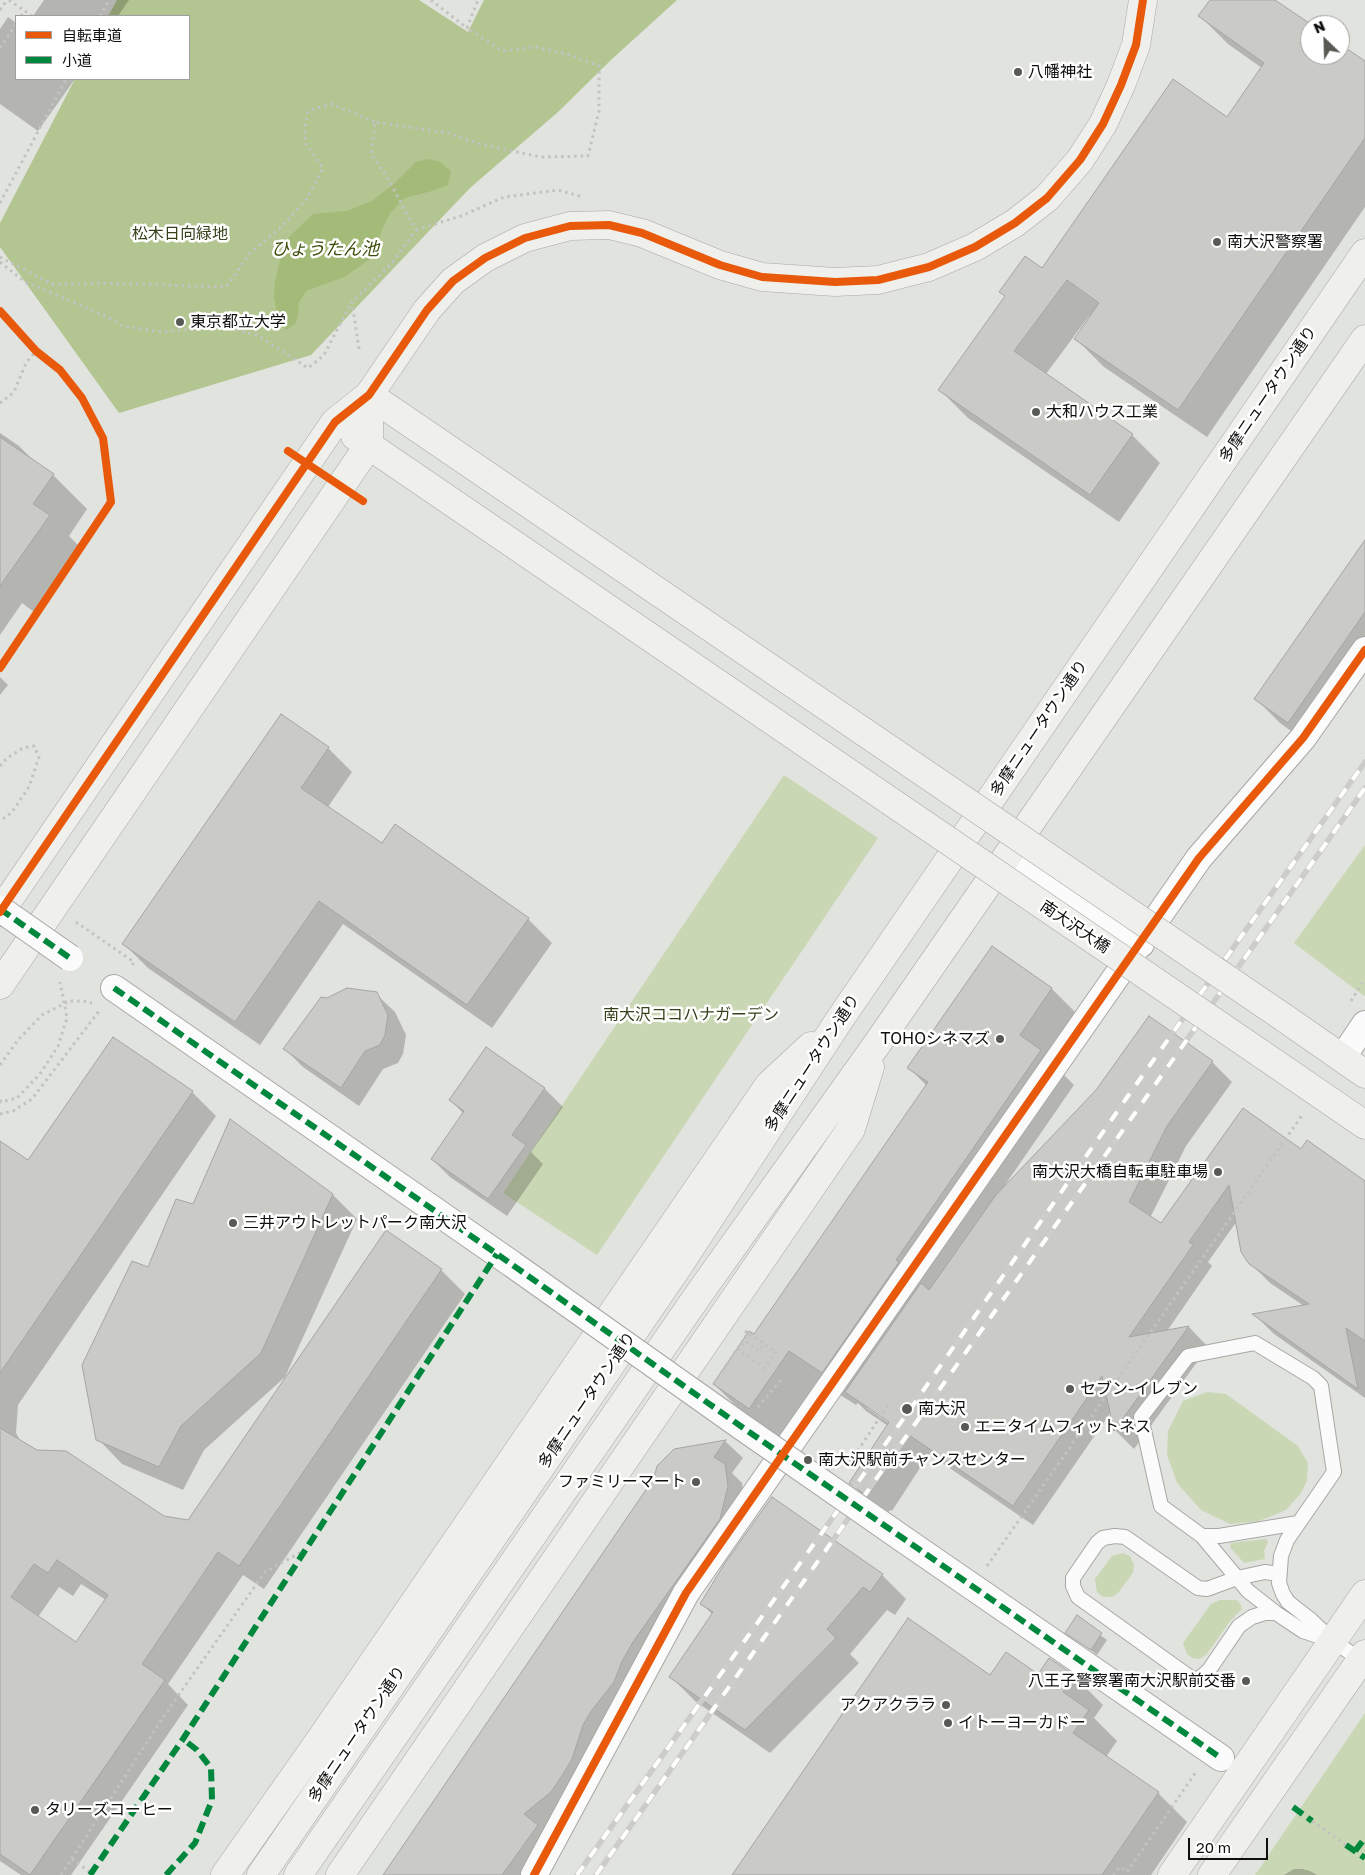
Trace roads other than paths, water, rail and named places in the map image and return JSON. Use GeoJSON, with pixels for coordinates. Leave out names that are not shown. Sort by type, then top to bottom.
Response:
{"type":"FeatureCollection","features":[{"type":"Feature","properties":{"kind":"main road"},"geometry":{"type":"LineString","coordinates":[[0,910],[335,422],[369,395],[427,310],[453,281],[485,258],[525,238],[570,226],[609,225],[642,232],[720,266],[762,277],[835,282],[878,280],[928,268],[976,247],[1015,223],[1047,198],[1080,160],[1104,124],[1122,85],[1136,45],[1143,0]]}},
{"type":"Feature","properties":{"kind":"main road","name":"多摩ニュータウン通り"},"geometry":{"type":"LineString","coordinates":[[261,1875],[675,1271],[840,1019],[1365,253]]}},
{"type":"Feature","properties":{"kind":"main road","name":"多摩ニュータウン通り"},"geometry":{"type":"LineString","coordinates":[[298,1875],[701,1291],[878,1044],[1365,339]]}},
{"type":"Feature","properties":{"kind":"main road"},"geometry":{"type":"LineString","coordinates":[[0,986],[369,445],[369,395]]}},
{"type":"Feature","properties":{"kind":"main road"},"geometry":{"type":"LineString","coordinates":[[369,395],[1365,1074]]}},
{"type":"Feature","properties":{"kind":"main road","name":"南大沢大橋"},"geometry":{"type":"LineString","coordinates":[[335,422],[1365,1125]]}},
{"type":"Feature","properties":{"kind":"main road"},"geometry":{"type":"LineString","coordinates":[[225,1875],[769,1085],[840,1019]]}},
{"type":"Feature","properties":{"kind":"main road"},"geometry":{"type":"LineString","coordinates":[[340,1875],[851,1129],[878,1044]]}},
{"type":"Feature","properties":{"kind":"main road"},"geometry":{"type":"LineString","coordinates":[[1172,1875],[1365,1594]]}},
{"type":"Feature","properties":{"kind":"main road"},"geometry":{"type":"LineString","coordinates":[[1212,1875],[1363,1657]]}},
{"type":"Feature","properties":{"kind":"street"},"geometry":{"type":"LineString","coordinates":[[534,1875],[686,1593],[1141,944],[1199,858],[1303,738],[1365,650]]}},
{"type":"Feature","properties":{"kind":"street"},"geometry":{"type":"LineString","coordinates":[[1009,854],[1141,944]]}},
{"type":"Feature","properties":{"kind":"street"},"geometry":{"type":"LineString","coordinates":[[0,910],[65,954]]}},
{"type":"Feature","properties":{"kind":"street"},"geometry":{"type":"LineString","coordinates":[[108,998],[512,1264],[832,1490],[1216,1755]]}},
{"type":"Feature","properties":{"kind":"street"},"geometry":{"type":"LineString","coordinates":[[1342,1058],[1365,1024]]}},
{"type":"Feature","properties":{"kind":"lane"},"geometry":{"type":"LineString","coordinates":[[1333,1641],[1288,1602],[1278,1582],[1281,1556],[1287,1540],[1334,1472],[1321,1386],[1313,1378],[1254,1343],[1188,1356],[1141,1417],[1161,1506],[1202,1536],[1248,1591],[1276,1613],[1303,1631],[1333,1641],[1363,1657]]}},
{"type":"Feature","properties":{"kind":"lane"},"geometry":{"type":"LineString","coordinates":[[1202,1536],[1219,1536],[1298,1523]]}},
{"type":"Feature","properties":{"kind":"lane"},"geometry":{"type":"LineString","coordinates":[[1276,1613],[1265,1613],[1252,1617],[1239,1626],[1209,1670],[1199,1679],[1191,1678],[1078,1597],[1073,1586],[1073,1578],[1097,1543],[1103,1538],[1114,1536],[1125,1537],[1198,1588],[1207,1589],[1237,1578],[1265,1572],[1279,1574]]}},
{"type":"Feature","properties":{"kind":"water","name":"ひょうたん池"},"geometry":{"type":"Polygon","coordinates":[[[429,159],[440,162],[451,171],[448,185],[405,198],[391,212],[383,227],[372,258],[344,277],[306,291],[298,304],[299,312],[295,324],[286,330],[277,312],[274,298],[275,282],[282,252],[289,237],[313,214],[347,211],[372,201],[395,183],[416,162],[429,159]]]}},
{"type":"Feature","properties":{"kind":"railway"},"geometry":{"type":"LineString","coordinates":[[577,1875],[909,1411],[1128,1096],[1365,762]]}},
{"type":"Feature","properties":{"kind":"railway"},"geometry":{"type":"LineString","coordinates":[[596,1875],[1365,788]]}},
{"type":"Feature","properties":{"kind":"place","name":"八幡神社"},"geometry":{"type":"Point","coordinates":[1018,72]}},
{"type":"Feature","properties":{"kind":"place","name":"南大沢警察署"},"geometry":{"type":"Point","coordinates":[1217,242]}},
{"type":"Feature","properties":{"kind":"place","name":"東京都立大学"},"geometry":{"type":"Point","coordinates":[180,322]}},
{"type":"Feature","properties":{"kind":"place","name":"大和ハウス工業"},"geometry":{"type":"Point","coordinates":[1036,412]}},
{"type":"Feature","properties":{"kind":"place","name":"TOHOシネマズ"},"geometry":{"type":"Point","coordinates":[1000,1039]}},
{"type":"Feature","properties":{"kind":"place","name":"南大沢大橋自転車駐車場"},"geometry":{"type":"Point","coordinates":[1218,1172]}},
{"type":"Feature","properties":{"kind":"place","name":"三井アウトレットパーク南大沢"},"geometry":{"type":"Point","coordinates":[233,1223]}},
{"type":"Feature","properties":{"kind":"place","name":"セブン-イレブン"},"geometry":{"type":"Point","coordinates":[1070,1389]}},
{"type":"Feature","properties":{"kind":"place","name":"南大沢"},"geometry":{"type":"Point","coordinates":[907,1409]}},
{"type":"Feature","properties":{"kind":"place","name":"エニタイムフィットネス"},"geometry":{"type":"Point","coordinates":[965,1427]}},
{"type":"Feature","properties":{"kind":"place","name":"南大沢駅前チャンスセンター"},"geometry":{"type":"Point","coordinates":[808,1460]}},
{"type":"Feature","properties":{"kind":"place","name":"ファミリーマート"},"geometry":{"type":"Point","coordinates":[696,1482]}},
{"type":"Feature","properties":{"kind":"place","name":"八王子警察署南大沢駅前交番"},"geometry":{"type":"Point","coordinates":[1246,1681]}},
{"type":"Feature","properties":{"kind":"place","name":"アクアクララ"},"geometry":{"type":"Point","coordinates":[946,1705]}},
{"type":"Feature","properties":{"kind":"place","name":"イトーヨーカドー"},"geometry":{"type":"Point","coordinates":[948,1723]}},
{"type":"Feature","properties":{"kind":"place","name":"タリーズコーヒー"},"geometry":{"type":"Point","coordinates":[35,1810]}},
{"type":"Feature","properties":{"kind":"park label","name":"松木日向緑地"},"geometry":{"type":"Point","coordinates":[180,234]}},
{"type":"Feature","properties":{"kind":"park label","name":"南大沢ココハナガーデン"},"geometry":{"type":"Point","coordinates":[691,1015]}}]}
